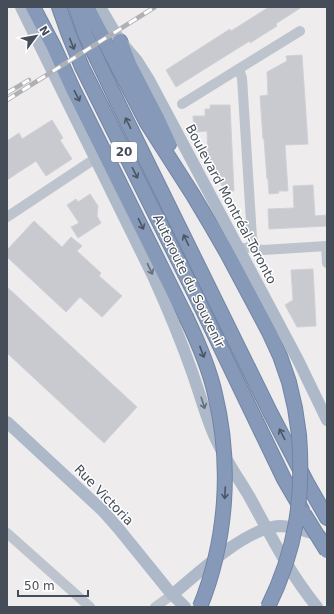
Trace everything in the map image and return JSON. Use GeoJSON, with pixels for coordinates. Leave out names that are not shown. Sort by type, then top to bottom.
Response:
{"type":"FeatureCollection","features":[{"type":"Feature","properties":{"kind":"highway"},"geometry":{"type":"LineString","coordinates":[[33,7],[186,317],[205,359],[215,393],[223,438],[225,468],[224,501],[220,536],[210,579],[200,607]]}},
{"type":"Feature","properties":{"kind":"highway"},"geometry":{"type":"LineString","coordinates":[[42,7],[54,47]]}},
{"type":"Feature","properties":{"kind":"highway","name":"Autoroute du Souvenir"},"geometry":{"type":"LineString","coordinates":[[59,7],[71,40],[86,74],[282,473],[304,514],[327,551]]}},
{"type":"Feature","properties":{"kind":"highway","name":"Autoroute du Souvenir"},"geometry":{"type":"LineString","coordinates":[[76,7],[85,34],[270,412],[327,518]]}},
{"type":"Feature","properties":{"kind":"highway"},"geometry":{"type":"LineString","coordinates":[[87,7],[147,123],[193,195],[240,277],[280,356],[293,396],[299,435],[301,463],[301,480],[296,524],[285,567],[268,607]]}},
{"type":"Feature","properties":{"kind":"highway"},"geometry":{"type":"LineString","coordinates":[[120,41],[130,66],[157,118],[193,195]]}},
{"type":"Feature","properties":{"kind":"main road"},"geometry":{"type":"LineString","coordinates":[[22,7],[143,254],[170,315],[217,441],[293,574],[317,607]]}},
{"type":"Feature","properties":{"kind":"main road","name":"Boulevard Montréal-Toronto"},"geometry":{"type":"LineString","coordinates":[[100,7],[120,41],[138,61],[149,80],[298,360],[327,420]]}},
{"type":"Feature","properties":{"kind":"main road","name":"Rue Victoria"},"geometry":{"type":"LineString","coordinates":[[7,422],[103,511],[172,595],[185,607]]}},
{"type":"Feature","properties":{"kind":"main road"},"geometry":{"type":"LineString","coordinates":[[172,595],[234,546],[247,537],[266,528],[281,526],[305,531],[327,538]]}},
{"type":"Feature","properties":{"kind":"street"},"geometry":{"type":"LineString","coordinates":[[182,104],[300,32]]}},
{"type":"Feature","properties":{"kind":"street"},"geometry":{"type":"LineString","coordinates":[[239,69],[242,78],[252,238],[255,246],[257,249],[263,250],[326,246],[327,263]]}},
{"type":"Feature","properties":{"kind":"street"},"geometry":{"type":"LineString","coordinates":[[7,217],[96,159]]}},
{"type":"Feature","properties":{"kind":"street"},"geometry":{"type":"LineString","coordinates":[[238,248],[255,246]]}},
{"type":"Feature","properties":{"kind":"street"},"geometry":{"type":"LineString","coordinates":[[7,533],[90,607]]}},
{"type":"Feature","properties":{"kind":"street"},"geometry":{"type":"LineString","coordinates":[[155,607],[172,595]]}},
{"type":"Feature","properties":{"kind":"building"},"geometry":{"type":"Polygon","coordinates":[[[269,7],[302,7],[277,23],[277,26],[250,43],[249,41],[176,87],[166,70],[230,29],[231,31],[269,7]]]}},
{"type":"Feature","properties":{"kind":"building"},"geometry":{"type":"Polygon","coordinates":[[[302,55],[308,144],[285,145],[288,191],[278,191],[279,193],[269,194],[260,96],[268,95],[267,72],[287,61],[286,56],[302,55]]]}},
{"type":"Feature","properties":{"kind":"building"},"geometry":{"type":"Polygon","coordinates":[[[210,105],[230,105],[234,191],[225,191],[208,161],[207,131],[194,132],[193,116],[205,116],[205,109],[210,109],[210,105]]]}},
{"type":"Feature","properties":{"kind":"building"},"geometry":{"type":"Polygon","coordinates":[[[52,120],[63,138],[60,140],[72,159],[46,176],[36,161],[7,180],[7,141],[19,133],[22,139],[52,120]]]}},
{"type":"Feature","properties":{"kind":"building"},"geometry":{"type":"Polygon","coordinates":[[[313,185],[315,216],[327,215],[327,226],[269,229],[268,209],[294,208],[293,186],[313,185]]]}},
{"type":"Feature","properties":{"kind":"building"},"geometry":{"type":"Polygon","coordinates":[[[90,194],[98,206],[97,216],[101,223],[78,238],[71,227],[79,223],[67,205],[76,199],[78,202],[90,194]]]}},
{"type":"Feature","properties":{"kind":"building"},"geometry":{"type":"Polygon","coordinates":[[[34,221],[62,247],[71,237],[82,246],[77,251],[101,273],[99,276],[122,296],[102,317],[80,297],[66,312],[7,257],[7,250],[34,221]]]}},
{"type":"Feature","properties":{"kind":"building"},"geometry":{"type":"Polygon","coordinates":[[[313,269],[316,326],[297,327],[285,305],[293,300],[291,270],[313,269]]]}},
{"type":"Feature","properties":{"kind":"building"},"geometry":{"type":"Polygon","coordinates":[[[7,287],[137,407],[104,443],[7,353],[7,287]]]}},
{"type":"Feature","properties":{"kind":"railway"},"geometry":{"type":"LineString","coordinates":[[7,100],[155,7]]}},
{"type":"Feature","properties":{"kind":"railway"},"geometry":{"type":"LineString","coordinates":[[7,93],[29,80]]}}]}
